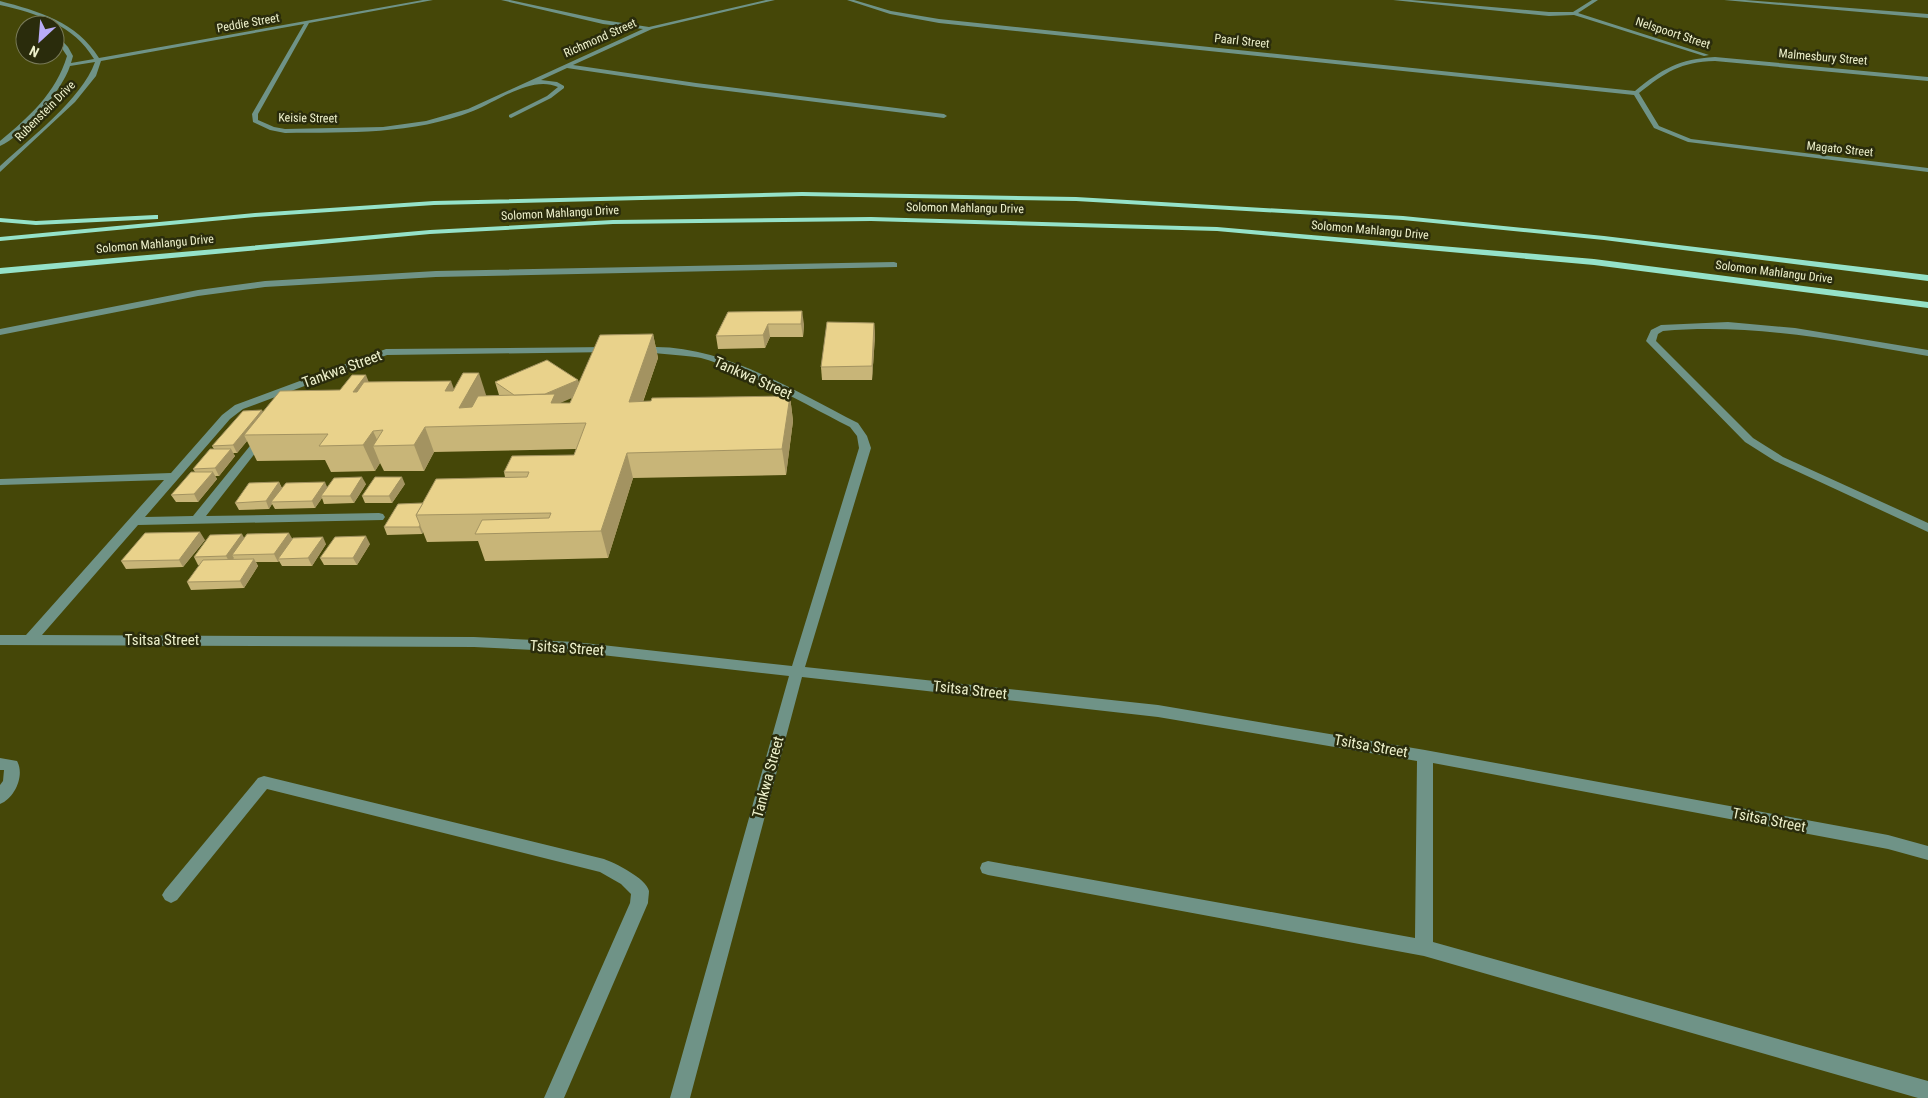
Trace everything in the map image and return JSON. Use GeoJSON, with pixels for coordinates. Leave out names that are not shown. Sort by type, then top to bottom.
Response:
{"type":"FeatureCollection","features":[{"type":"Feature","properties":{"kind":"main road","name":"Solomon Mahlangu Drive"},"geometry":{"type":"LineString","coordinates":[[0,240],[255,215],[434,203],[802,194],[1076,199],[1413,219],[1604,238],[1928,278]]}},
{"type":"Feature","properties":{"kind":"main road"},"geometry":{"type":"LineString","coordinates":[[0,220],[36,223],[143,217],[255,215]]}},
{"type":"Feature","properties":{"kind":"main road","name":"Solomon Mahlangu Drive"},"geometry":{"type":"LineString","coordinates":[[0,271],[430,232],[613,222],[871,219],[1217,230],[1594,262],[1928,305]]}},
{"type":"Feature","properties":{"kind":"street","name":"Peddie Street"},"geometry":{"type":"LineString","coordinates":[[68,65],[431,0]]}},
{"type":"Feature","properties":{"kind":"street"},"geometry":{"type":"LineString","coordinates":[[502,0],[603,22],[650,28]]}},
{"type":"Feature","properties":{"kind":"street","name":"Richmond Street"},"geometry":{"type":"LineString","coordinates":[[444,119],[470,110],[650,28],[773,0]]}},
{"type":"Feature","properties":{"kind":"street","name":"Paarl Street"},"geometry":{"type":"LineString","coordinates":[[849,0],[900,14],[939,21],[1636,93]]}},
{"type":"Feature","properties":{"kind":"street"},"geometry":{"type":"LineString","coordinates":[[1395,0],[1549,14],[1574,13],[1596,0]]}},
{"type":"Feature","properties":{"kind":"street"},"geometry":{"type":"LineString","coordinates":[[1726,0],[1772,2],[1928,16]]}},
{"type":"Feature","properties":{"kind":"street"},"geometry":{"type":"LineString","coordinates":[[0,3],[23,8],[65,26],[80,36],[92,48],[98,61]]}},
{"type":"Feature","properties":{"kind":"street"},"geometry":{"type":"LineString","coordinates":[[0,9],[19,14]]}},
{"type":"Feature","properties":{"kind":"street","name":"Nelspoort Street"},"geometry":{"type":"LineString","coordinates":[[1574,13],[1715,59]]}},
{"type":"Feature","properties":{"kind":"street","name":"Keisie Street"},"geometry":{"type":"LineString","coordinates":[[307,23],[255,114],[255,121],[272,129],[314,131],[406,127],[444,119]]}},
{"type":"Feature","properties":{"kind":"street","name":"Rubenstein Drive"},"geometry":{"type":"LineString","coordinates":[[0,144],[35,113],[56,90],[68,65],[70,56],[65,47]]}},
{"type":"Feature","properties":{"kind":"street","name":"Nelspoort Street"},"geometry":{"type":"LineString","coordinates":[[1636,93],[1667,68],[1681,61],[1715,59]]}},
{"type":"Feature","properties":{"kind":"street","name":"Malmesbury Street"},"geometry":{"type":"LineString","coordinates":[[1715,59],[1928,79]]}},
{"type":"Feature","properties":{"kind":"street","name":"Rubenstein Drive"},"geometry":{"type":"LineString","coordinates":[[0,170],[74,101],[94,76],[98,61]]}},
{"type":"Feature","properties":{"kind":"street"},"geometry":{"type":"LineString","coordinates":[[567,66],[696,85],[944,116]]}},
{"type":"Feature","properties":{"kind":"street"},"geometry":{"type":"LineString","coordinates":[[511,116],[549,97],[562,88],[557,84],[533,81]]}},
{"type":"Feature","properties":{"kind":"street","name":"Magato Street"},"geometry":{"type":"LineString","coordinates":[[1636,93],[1656,127],[1664,132],[1690,141],[1749,150],[1928,170]]}},
{"type":"Feature","properties":{"kind":"street"},"geometry":{"type":"LineString","coordinates":[[0,332],[198,293],[265,284],[436,274],[894,265]]}},
{"type":"Feature","properties":{"kind":"street"},"geometry":{"type":"LineString","coordinates":[[1928,352],[1776,329],[1736,325],[1661,328],[1654,332],[1651,341],[1749,440],[1762,449],[1779,459],[1928,528]]}},
{"type":"Feature","properties":{"kind":"street","name":"Tankwa Street"},"geometry":{"type":"LineString","coordinates":[[30,640],[226,417],[235,410],[386,352],[666,350],[700,355],[731,364],[854,425],[862,436],[865,448],[797,671],[680,1098]]}},
{"type":"Feature","properties":{"kind":"street"},"geometry":{"type":"LineString","coordinates":[[291,402],[308,382]]}},
{"type":"Feature","properties":{"kind":"street"},"geometry":{"type":"LineString","coordinates":[[196,520],[268,431]]}},
{"type":"Feature","properties":{"kind":"street"},"geometry":{"type":"LineString","coordinates":[[0,482],[174,476]]}},
{"type":"Feature","properties":{"kind":"street"},"geometry":{"type":"LineString","coordinates":[[134,522],[379,517]]}},
{"type":"Feature","properties":{"kind":"street","name":"Tsitsa Street"},"geometry":{"type":"LineString","coordinates":[[0,640],[474,642],[575,647],[1158,710],[1425,756],[1878,840],[1928,852]]}},
{"type":"Feature","properties":{"kind":"street"},"geometry":{"type":"LineString","coordinates":[[1424,948],[1425,756]]}},
{"type":"Feature","properties":{"kind":"street"},"geometry":{"type":"LineString","coordinates":[[0,764],[12,765],[11,783],[0,797]]}},
{"type":"Feature","properties":{"kind":"street"},"geometry":{"type":"LineString","coordinates":[[171,895],[264,782],[604,866],[628,879],[640,891],[639,903],[554,1098]]}},
{"type":"Feature","properties":{"kind":"street"},"geometry":{"type":"LineString","coordinates":[[988,868],[1424,948],[1928,1091]]}},
{"type":"Feature","properties":{"kind":"building"},"geometry":{"type":"Polygon","coordinates":[[[802,311],[801,324],[768,324],[763,335],[716,336],[728,312],[802,311]]]}},
{"type":"Feature","properties":{"kind":"building"},"geometry":{"type":"Polygon","coordinates":[[[827,322],[874,323],[872,366],[821,367],[827,322]]]}},
{"type":"Feature","properties":{"kind":"building"},"geometry":{"type":"Polygon","coordinates":[[[653,334],[629,402],[651,401],[652,398],[790,396],[782,449],[627,453],[601,531],[475,534],[482,520],[549,518],[551,513],[416,515],[436,479],[527,477],[529,472],[504,472],[512,456],[574,455],[586,423],[425,427],[414,445],[373,446],[383,430],[373,431],[363,445],[319,446],[328,434],[244,435],[280,391],[340,390],[352,375],[366,375],[353,392],[357,392],[364,382],[451,381],[445,391],[453,391],[463,373],[479,373],[459,408],[472,407],[478,396],[555,394],[551,403],[570,403],[600,335],[653,334]]]}},
{"type":"Feature","properties":{"kind":"building"},"geometry":{"type":"Polygon","coordinates":[[[547,360],[578,380],[545,394],[514,395],[495,382],[547,360]]]}},
{"type":"Feature","properties":{"kind":"building"},"geometry":{"type":"Polygon","coordinates":[[[262,410],[233,445],[212,446],[243,411],[262,410]]]}},
{"type":"Feature","properties":{"kind":"building"},"geometry":{"type":"Polygon","coordinates":[[[210,449],[231,449],[215,468],[193,469],[210,449]]]}},
{"type":"Feature","properties":{"kind":"building"},"geometry":{"type":"Polygon","coordinates":[[[191,472],[213,472],[194,494],[171,495],[191,472]]]}},
{"type":"Feature","properties":{"kind":"building"},"geometry":{"type":"Polygon","coordinates":[[[362,477],[350,496],[321,496],[334,478],[362,477]]]}},
{"type":"Feature","properties":{"kind":"building"},"geometry":{"type":"Polygon","coordinates":[[[375,477],[402,477],[389,496],[362,496],[375,477]]]}},
{"type":"Feature","properties":{"kind":"building"},"geometry":{"type":"Polygon","coordinates":[[[279,482],[266,501],[235,503],[249,483],[279,482]]]}},
{"type":"Feature","properties":{"kind":"building"},"geometry":{"type":"Polygon","coordinates":[[[325,482],[312,501],[271,502],[286,483],[325,482]]]}},
{"type":"Feature","properties":{"kind":"building"},"geometry":{"type":"Polygon","coordinates":[[[423,503],[416,515],[419,527],[384,527],[398,504],[423,503]]]}},
{"type":"Feature","properties":{"kind":"building"},"geometry":{"type":"Polygon","coordinates":[[[200,532],[179,560],[121,561],[145,533],[200,532]]]}},
{"type":"Feature","properties":{"kind":"building"},"geometry":{"type":"Polygon","coordinates":[[[289,533],[274,554],[232,555],[247,534],[289,533]]]}},
{"type":"Feature","properties":{"kind":"building"},"geometry":{"type":"Polygon","coordinates":[[[242,534],[226,556],[194,557],[210,535],[242,534]]]}},
{"type":"Feature","properties":{"kind":"building"},"geometry":{"type":"Polygon","coordinates":[[[366,536],[353,558],[320,558],[335,537],[366,536]]]}},
{"type":"Feature","properties":{"kind":"building"},"geometry":{"type":"Polygon","coordinates":[[[323,537],[308,558],[278,559],[293,538],[323,537]]]}},
{"type":"Feature","properties":{"kind":"building"},"geometry":{"type":"Polygon","coordinates":[[[254,559],[240,581],[187,582],[203,560],[254,559]]]}}]}
